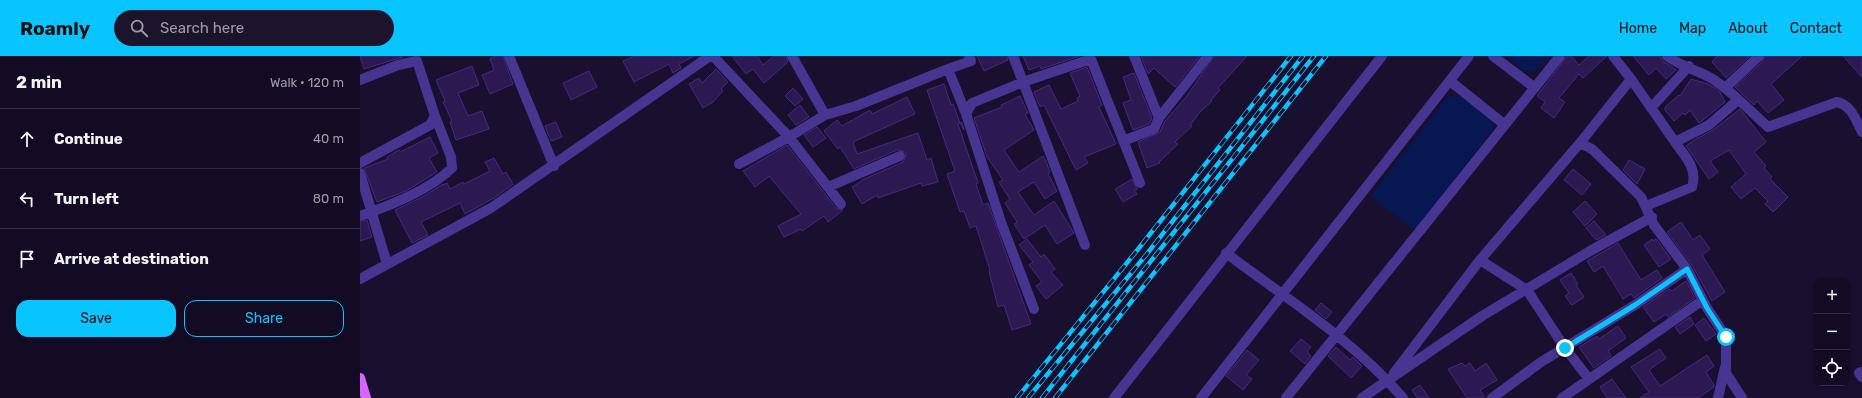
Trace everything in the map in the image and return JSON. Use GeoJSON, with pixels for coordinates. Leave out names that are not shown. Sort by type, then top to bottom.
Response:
{"type":"FeatureCollection","features":[{"type":"Feature","properties":{"kind":"main road"},"geometry":{"type":"LineString","coordinates":[[360,378],[363,395]]}},
{"type":"Feature","properties":{"kind":"street"},"geometry":{"type":"LineString","coordinates":[[508,56],[554,166]]}},
{"type":"Feature","properties":{"kind":"street"},"geometry":{"type":"LineString","coordinates":[[714,56],[789,137],[841,204]]}},
{"type":"Feature","properties":{"kind":"street"},"geometry":{"type":"LineString","coordinates":[[792,56],[825,115]]}},
{"type":"Feature","properties":{"kind":"street"},"geometry":{"type":"LineString","coordinates":[[739,164],[789,137],[825,115],[856,106],[971,61],[969,56]]}},
{"type":"Feature","properties":{"kind":"street"},"geometry":{"type":"LineString","coordinates":[[1013,56],[1085,245]]}},
{"type":"Feature","properties":{"kind":"street"},"geometry":{"type":"LineString","coordinates":[[1134,56],[1159,118]]}},
{"type":"Feature","properties":{"kind":"street"},"geometry":{"type":"LineString","coordinates":[[1123,141],[1154,129],[1159,118],[1208,56]]}},
{"type":"Feature","properties":{"kind":"street"},"geometry":{"type":"LineString","coordinates":[[1114,398],[1226,253],[1382,56]]}},
{"type":"Feature","properties":{"kind":"street"},"geometry":{"type":"LineString","coordinates":[[1200,398],[1469,56]]}},
{"type":"Feature","properties":{"kind":"street"},"geometry":{"type":"LineString","coordinates":[[1494,56],[1535,88]]}},
{"type":"Feature","properties":{"kind":"street"},"geometry":{"type":"LineString","coordinates":[[1286,398],[1560,56]]}},
{"type":"Feature","properties":{"kind":"street"},"geometry":{"type":"LineString","coordinates":[[1613,56],[1631,79],[1694,170],[1695,178],[1692,187],[1646,206]]}},
{"type":"Feature","properties":{"kind":"street"},"geometry":{"type":"LineString","coordinates":[[1667,56],[1675,62],[1689,66],[1725,88],[1768,127],[1830,103],[1843,104],[1852,112],[1862,132]]}},
{"type":"Feature","properties":{"kind":"street"},"geometry":{"type":"LineString","coordinates":[[1725,88],[1759,56]]}},
{"type":"Feature","properties":{"kind":"street"},"geometry":{"type":"LineString","coordinates":[[360,279],[491,208],[554,166],[705,58]]}},
{"type":"Feature","properties":{"kind":"street"},"geometry":{"type":"LineString","coordinates":[[966,114],[972,103],[1090,58],[1140,183]]}},
{"type":"Feature","properties":{"kind":"street"},"geometry":{"type":"LineString","coordinates":[[360,80],[416,59],[435,116],[451,157],[452,168],[443,177],[412,194],[360,216]]}},
{"type":"Feature","properties":{"kind":"street"},"geometry":{"type":"LineString","coordinates":[[1651,108],[1689,66]]}},
{"type":"Feature","properties":{"kind":"street"},"geometry":{"type":"LineString","coordinates":[[948,69],[966,114],[1001,222],[1034,309]]}},
{"type":"Feature","properties":{"kind":"street"},"geometry":{"type":"LineString","coordinates":[[1388,380],[1480,260],[1580,143],[1631,79]]}},
{"type":"Feature","properties":{"kind":"street"},"geometry":{"type":"LineString","coordinates":[[1450,81],[1505,125]]}},
{"type":"Feature","properties":{"kind":"street"},"geometry":{"type":"LineString","coordinates":[[1675,142],[1709,126],[1738,100]]}},
{"type":"Feature","properties":{"kind":"street"},"geometry":{"type":"LineString","coordinates":[[360,163],[430,125],[435,116]]}},
{"type":"Feature","properties":{"kind":"street"},"geometry":{"type":"LineString","coordinates":[[1580,143],[1592,149],[1641,197],[1652,217],[1654,225],[1687,269],[1703,300],[1726,337],[1726,373],[1742,398]]}},
{"type":"Feature","properties":{"kind":"street"},"geometry":{"type":"LineString","coordinates":[[828,187],[900,156]]}},
{"type":"Feature","properties":{"kind":"street"},"geometry":{"type":"LineString","coordinates":[[360,173],[370,212],[387,264]]}},
{"type":"Feature","properties":{"kind":"street"},"geometry":{"type":"LineString","coordinates":[[1362,398],[1482,316],[1590,251],[1652,217]]}},
{"type":"Feature","properties":{"kind":"street"},"geometry":{"type":"LineString","coordinates":[[1226,253],[1337,335],[1388,380],[1403,398]]}},
{"type":"Feature","properties":{"kind":"street"},"geometry":{"type":"LineString","coordinates":[[1480,260],[1526,290],[1565,348],[1589,379]]}},
{"type":"Feature","properties":{"kind":"street"},"geometry":{"type":"LineString","coordinates":[[1492,398],[1541,362],[1635,305],[1687,269]]}},
{"type":"Feature","properties":{"kind":"street"},"geometry":{"type":"LineString","coordinates":[[1562,398],[1703,300]]}},
{"type":"Feature","properties":{"kind":"street"},"geometry":{"type":"LineString","coordinates":[[1718,398],[1726,361]]}},
{"type":"Feature","properties":{"kind":"street"},"geometry":{"type":"LineString","coordinates":[[1862,372],[1860,373],[1862,377]]}},
{"type":"Feature","properties":{"kind":"street"},"geometry":{"type":"LineString","coordinates":[[363,395],[371,398]]}},
{"type":"Feature","properties":{"kind":"shaded area"},"geometry":{"type":"Polygon","coordinates":[[[1507,56],[1550,56],[1534,72],[1522,70],[1507,56]]]}},
{"type":"Feature","properties":{"kind":"shaded area"},"geometry":{"type":"Polygon","coordinates":[[[1448,96],[1462,97],[1494,121],[1495,127],[1419,225],[1413,229],[1370,196],[1448,96]]]}},
{"type":"Feature","properties":{"kind":"building"},"geometry":{"type":"Polygon","coordinates":[[[360,56],[403,56],[403,57],[364,69],[360,56]]]}},
{"type":"Feature","properties":{"kind":"building"},"geometry":{"type":"Polygon","coordinates":[[[495,56],[503,56],[513,84],[490,94],[482,75],[494,70],[490,59],[495,56]]]}},
{"type":"Feature","properties":{"kind":"building"},"geometry":{"type":"Polygon","coordinates":[[[634,56],[694,56],[679,64],[681,68],[673,73],[669,64],[634,82],[623,61],[634,56]]]}},
{"type":"Feature","properties":{"kind":"building"},"geometry":{"type":"Polygon","coordinates":[[[732,56],[757,56],[763,65],[774,56],[786,56],[788,62],[764,83],[753,69],[746,74],[732,56]]]}},
{"type":"Feature","properties":{"kind":"building"},"geometry":{"type":"Polygon","coordinates":[[[977,56],[1007,56],[1008,60],[984,71],[977,56]]]}},
{"type":"Feature","properties":{"kind":"building"},"geometry":{"type":"Polygon","coordinates":[[[1023,56],[1080,56],[1041,69],[1040,66],[1029,70],[1023,56]]]}},
{"type":"Feature","properties":{"kind":"building"},"geometry":{"type":"Polygon","coordinates":[[[1141,56],[1200,56],[1175,87],[1154,68],[1148,74],[1141,56]]]}},
{"type":"Feature","properties":{"kind":"building"},"geometry":{"type":"Polygon","coordinates":[[[1214,56],[1247,56],[1218,88],[1220,90],[1211,100],[1212,101],[1200,112],[1190,125],[1192,126],[1175,142],[1178,144],[1159,162],[1160,163],[1147,168],[1138,142],[1160,132],[1165,121],[1186,97],[1214,56]]]}},
{"type":"Feature","properties":{"kind":"building"},"geometry":{"type":"Polygon","coordinates":[[[1567,56],[1571,56],[1579,65],[1589,56],[1607,56],[1583,78],[1579,74],[1559,98],[1565,102],[1554,118],[1541,108],[1545,102],[1537,96],[1567,56]]]}},
{"type":"Feature","properties":{"kind":"building"},"geometry":{"type":"Polygon","coordinates":[[[1633,56],[1660,56],[1663,61],[1676,70],[1666,79],[1656,68],[1649,75],[1633,56]]]}},
{"type":"Feature","properties":{"kind":"building"},"geometry":{"type":"Polygon","coordinates":[[[1717,56],[1750,56],[1726,78],[1712,62],[1717,56]]]}},
{"type":"Feature","properties":{"kind":"building"},"geometry":{"type":"Polygon","coordinates":[[[1765,56],[1802,56],[1771,84],[1784,100],[1768,113],[1757,101],[1754,105],[1735,87],[1763,61],[1765,56]]]}},
{"type":"Feature","properties":{"kind":"building"},"geometry":{"type":"Polygon","coordinates":[[[1843,56],[1862,56],[1862,77],[1843,56]]]}},
{"type":"Feature","properties":{"kind":"building"},"geometry":{"type":"Polygon","coordinates":[[[472,66],[479,85],[458,93],[468,116],[482,111],[489,129],[456,140],[450,122],[452,121],[443,102],[445,101],[436,80],[472,66]]]}},
{"type":"Feature","properties":{"kind":"building"},"geometry":{"type":"Polygon","coordinates":[[[1087,67],[1102,105],[1099,107],[1116,144],[1084,157],[1088,163],[1076,170],[1044,105],[1040,107],[1034,92],[1049,85],[1061,109],[1078,101],[1077,98],[1080,96],[1070,73],[1087,67]]]}},
{"type":"Feature","properties":{"kind":"building"},"geometry":{"type":"Polygon","coordinates":[[[716,69],[728,82],[721,89],[723,91],[713,102],[703,108],[689,84],[699,78],[702,83],[716,69]]]}},
{"type":"Feature","properties":{"kind":"building"},"geometry":{"type":"Polygon","coordinates":[[[589,71],[597,87],[571,100],[563,83],[589,71]]]}},
{"type":"Feature","properties":{"kind":"building"},"geometry":{"type":"Polygon","coordinates":[[[1134,73],[1152,118],[1149,124],[1133,130],[1123,103],[1131,100],[1123,77],[1134,73]]]}},
{"type":"Feature","properties":{"kind":"building"},"geometry":{"type":"Polygon","coordinates":[[[1691,79],[1708,84],[1715,88],[1720,92],[1725,102],[1699,123],[1690,110],[1685,115],[1683,113],[1674,121],[1665,110],[1665,107],[1679,95],[1680,96],[1691,79]]]}},
{"type":"Feature","properties":{"kind":"building"},"geometry":{"type":"Polygon","coordinates":[[[944,84],[951,105],[953,104],[960,123],[958,124],[978,183],[976,184],[983,205],[988,203],[1031,324],[1012,330],[1004,305],[998,307],[990,270],[976,226],[970,228],[964,211],[960,212],[947,174],[955,171],[927,90],[944,84]]]}},
{"type":"Feature","properties":{"kind":"building"},"geometry":{"type":"Polygon","coordinates":[[[793,88],[803,99],[795,106],[785,96],[793,88]]]}},
{"type":"Feature","properties":{"kind":"building"},"geometry":{"type":"Polygon","coordinates":[[[1020,96],[1028,113],[1025,114],[1034,130],[1004,150],[1019,172],[1043,156],[1045,159],[1050,172],[1048,174],[1057,191],[1045,199],[1034,182],[1018,192],[1034,215],[1054,201],[1074,233],[1057,244],[1045,225],[1024,239],[1014,224],[1017,222],[1005,203],[1010,199],[999,182],[1003,180],[987,157],[974,118],[1002,107],[1001,105],[1020,96]]]}},
{"type":"Feature","properties":{"kind":"building"},"geometry":{"type":"Polygon","coordinates":[[[907,97],[915,114],[853,142],[857,154],[918,133],[927,160],[931,158],[938,182],[922,186],[921,183],[878,198],[877,195],[862,204],[852,187],[862,180],[903,162],[906,157],[906,153],[901,150],[897,150],[854,169],[840,147],[838,149],[824,131],[837,120],[842,126],[870,110],[872,114],[907,97]]]}},
{"type":"Feature","properties":{"kind":"building"},"geometry":{"type":"Polygon","coordinates":[[[800,105],[809,117],[796,125],[788,115],[800,105]]]}},
{"type":"Feature","properties":{"kind":"building"},"geometry":{"type":"Polygon","coordinates":[[[1740,109],[1766,142],[1754,152],[1766,166],[1764,168],[1772,177],[1770,179],[1788,197],[1773,212],[1765,204],[1768,201],[1755,188],[1741,199],[1731,187],[1746,174],[1729,150],[1710,161],[1718,172],[1709,179],[1686,146],[1713,130],[1740,109]]]}},
{"type":"Feature","properties":{"kind":"building"},"geometry":{"type":"Polygon","coordinates":[[[556,122],[562,137],[551,141],[545,126],[556,122]]]}},
{"type":"Feature","properties":{"kind":"building"},"geometry":{"type":"Polygon","coordinates":[[[817,127],[826,138],[813,147],[804,135],[817,127]]]}},
{"type":"Feature","properties":{"kind":"building"},"geometry":{"type":"Polygon","coordinates":[[[430,137],[438,153],[429,158],[437,172],[406,191],[377,202],[364,168],[388,159],[387,157],[399,150],[400,152],[430,137]]]}},
{"type":"Feature","properties":{"kind":"building"},"geometry":{"type":"Polygon","coordinates":[[[787,145],[836,208],[843,210],[828,222],[824,216],[802,231],[801,229],[784,237],[778,226],[801,214],[769,176],[755,187],[743,171],[787,145]]]}},
{"type":"Feature","properties":{"kind":"building"},"geometry":{"type":"Polygon","coordinates":[[[494,158],[503,174],[506,172],[513,184],[494,198],[465,214],[460,203],[421,222],[428,235],[412,243],[395,210],[424,196],[443,184],[447,183],[450,189],[490,171],[485,162],[494,158]]]}},
{"type":"Feature","properties":{"kind":"building"},"geometry":{"type":"Polygon","coordinates":[[[1629,160],[1645,169],[1637,184],[1623,170],[1629,160]]]}},
{"type":"Feature","properties":{"kind":"building"},"geometry":{"type":"Polygon","coordinates":[[[1573,169],[1591,184],[1582,195],[1564,180],[1573,169]]]}},
{"type":"Feature","properties":{"kind":"building"},"geometry":{"type":"Polygon","coordinates":[[[1132,179],[1137,189],[1134,190],[1137,194],[1123,202],[1115,189],[1132,179]]]}},
{"type":"Feature","properties":{"kind":"building"},"geometry":{"type":"Polygon","coordinates":[[[1585,201],[1597,214],[1585,226],[1573,212],[1585,201]]]}},
{"type":"Feature","properties":{"kind":"building"},"geometry":{"type":"Polygon","coordinates":[[[367,220],[372,237],[360,241],[360,222],[367,220]]]}},
{"type":"Feature","properties":{"kind":"building"},"geometry":{"type":"Polygon","coordinates":[[[1594,221],[1606,235],[1596,240],[1586,228],[1594,221]]]}},
{"type":"Feature","properties":{"kind":"building"},"geometry":{"type":"Polygon","coordinates":[[[1681,222],[1693,240],[1700,235],[1710,249],[1702,255],[1725,292],[1712,301],[1692,265],[1667,232],[1681,222]]]}},
{"type":"Feature","properties":{"kind":"building"},"geometry":{"type":"Polygon","coordinates":[[[1027,239],[1041,257],[1044,254],[1055,269],[1051,272],[1063,285],[1046,299],[1036,286],[1042,282],[1029,265],[1033,262],[1019,245],[1027,239]]]}},
{"type":"Feature","properties":{"kind":"building"},"geometry":{"type":"Polygon","coordinates":[[[1652,239],[1653,241],[1656,239],[1671,259],[1659,267],[1644,245],[1652,239]]]}},
{"type":"Feature","properties":{"kind":"building"},"geometry":{"type":"Polygon","coordinates":[[[1618,243],[1641,280],[1657,270],[1662,278],[1634,298],[1631,294],[1623,299],[1603,266],[1594,272],[1587,261],[1618,243]]]}},
{"type":"Feature","properties":{"kind":"building"},"geometry":{"type":"Polygon","coordinates":[[[1571,273],[1578,284],[1576,285],[1584,297],[1572,305],[1565,296],[1569,293],[1560,280],[1571,273]]]}},
{"type":"Feature","properties":{"kind":"building"},"geometry":{"type":"Polygon","coordinates":[[[1686,281],[1695,298],[1668,317],[1666,314],[1654,322],[1643,307],[1669,289],[1672,291],[1686,281]]]}},
{"type":"Feature","properties":{"kind":"building"},"geometry":{"type":"Polygon","coordinates":[[[1321,303],[1332,312],[1326,319],[1315,310],[1321,303]]]}},
{"type":"Feature","properties":{"kind":"building"},"geometry":{"type":"Polygon","coordinates":[[[1690,317],[1694,324],[1680,334],[1675,327],[1690,317]]]}},
{"type":"Feature","properties":{"kind":"building"},"geometry":{"type":"Polygon","coordinates":[[[1704,318],[1716,334],[1706,341],[1695,325],[1704,318]]]}},
{"type":"Feature","properties":{"kind":"building"},"geometry":{"type":"Polygon","coordinates":[[[1618,326],[1626,338],[1608,351],[1611,356],[1594,368],[1579,347],[1597,336],[1599,339],[1618,326]]]}},
{"type":"Feature","properties":{"kind":"building"},"geometry":{"type":"Polygon","coordinates":[[[1301,339],[1311,347],[1307,352],[1311,356],[1305,364],[1290,351],[1301,339]]]}},
{"type":"Feature","properties":{"kind":"building"},"geometry":{"type":"Polygon","coordinates":[[[1336,347],[1350,360],[1353,357],[1362,366],[1351,378],[1328,356],[1336,347]]]}},
{"type":"Feature","properties":{"kind":"building"},"geometry":{"type":"Polygon","coordinates":[[[1660,349],[1666,358],[1649,370],[1660,386],[1707,355],[1714,366],[1706,372],[1714,387],[1698,398],[1640,398],[1649,392],[1631,367],[1660,349]]]}},
{"type":"Feature","properties":{"kind":"building"},"geometry":{"type":"Polygon","coordinates":[[[1247,350],[1259,360],[1246,375],[1252,379],[1243,390],[1226,376],[1247,350]]]}},
{"type":"Feature","properties":{"kind":"building"},"geometry":{"type":"Polygon","coordinates":[[[1462,363],[1465,366],[1470,363],[1475,371],[1486,363],[1497,380],[1480,390],[1485,398],[1467,398],[1448,369],[1462,363]]]}},
{"type":"Feature","properties":{"kind":"building"},"geometry":{"type":"Polygon","coordinates":[[[1612,379],[1626,398],[1607,398],[1600,387],[1612,379]]]}},
{"type":"Feature","properties":{"kind":"building"},"geometry":{"type":"Polygon","coordinates":[[[1420,385],[1429,398],[1417,398],[1412,390],[1420,385]]]}},
{"type":"Feature","properties":{"kind":"railway"},"geometry":{"type":"LineString","coordinates":[[1017,398],[1139,248],[1291,56]]}},
{"type":"Feature","properties":{"kind":"railway"},"geometry":{"type":"LineString","coordinates":[[1028,398],[1146,255],[1303,56]]}},
{"type":"Feature","properties":{"kind":"railway"},"geometry":{"type":"LineString","coordinates":[[1042,398],[1314,56]]}},
{"type":"Feature","properties":{"kind":"railway"},"geometry":{"type":"LineString","coordinates":[[1055,398],[1326,56]]}},
{"type":"Feature","properties":{"kind":"route"},"geometry":{"type":"LineString","coordinates":[[1565,348],[1635,305],[1687,269],[1707,308],[1726,337]]}}]}
